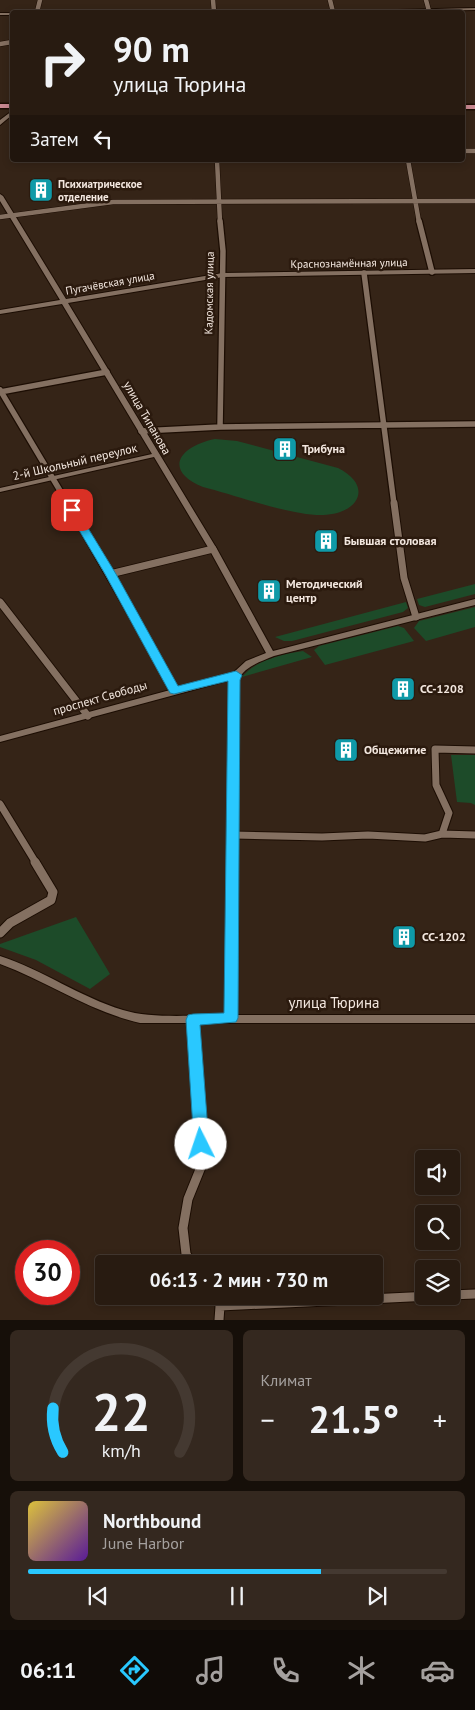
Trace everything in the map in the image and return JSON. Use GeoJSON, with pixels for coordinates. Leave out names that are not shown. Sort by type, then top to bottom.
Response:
{"type":"FeatureCollection","features":[{"type":"Feature","properties":{"kind":"street"},"geometry":{"type":"LineString","coordinates":[[460,10],[475,9]]}},
{"type":"Feature","properties":{"kind":"street"},"geometry":{"type":"LineString","coordinates":[[0,123],[10,115]]}},
{"type":"Feature","properties":{"kind":"street","name":"Кадомская улица"},"geometry":{"type":"LineString","coordinates":[[217,162],[218,201],[223,252],[220,427]]}},
{"type":"Feature","properties":{"kind":"street"},"geometry":{"type":"LineString","coordinates":[[408,162],[417,200],[419,224],[432,272]]}},
{"type":"Feature","properties":{"kind":"street","name":"улица Типанова"},"geometry":{"type":"LineString","coordinates":[[0,196],[213,549],[271,654]]}},
{"type":"Feature","properties":{"kind":"street"},"geometry":{"type":"LineString","coordinates":[[0,217],[92,203],[475,200]]}},
{"type":"Feature","properties":{"kind":"street","name":"Краснознамённая улица"},"geometry":{"type":"LineString","coordinates":[[223,275],[475,271]]}},
{"type":"Feature","properties":{"kind":"street"},"geometry":{"type":"LineString","coordinates":[[364,273],[404,578],[416,617]]}},
{"type":"Feature","properties":{"kind":"street","name":"Пугачёвская улица"},"geometry":{"type":"LineString","coordinates":[[0,312],[223,275]]}},
{"type":"Feature","properties":{"kind":"street"},"geometry":{"type":"LineString","coordinates":[[106,372],[0,391],[110,574],[174,690]]}},
{"type":"Feature","properties":{"kind":"street"},"geometry":{"type":"LineString","coordinates":[[141,432],[220,427],[475,424]]}},
{"type":"Feature","properties":{"kind":"street","name":"2-й Школьный переулок"},"geometry":{"type":"LineString","coordinates":[[0,490],[155,455]]}},
{"type":"Feature","properties":{"kind":"street"},"geometry":{"type":"LineString","coordinates":[[110,574],[213,549]]}},
{"type":"Feature","properties":{"kind":"street"},"geometry":{"type":"LineString","coordinates":[[0,602],[88,716]]}},
{"type":"Feature","properties":{"kind":"street"},"geometry":{"type":"LineString","coordinates":[[231,1018],[234,680],[236,675],[248,663],[271,654],[475,602]]}},
{"type":"Feature","properties":{"kind":"street","name":"проспект Свободы"},"geometry":{"type":"LineString","coordinates":[[0,739],[88,716],[174,690],[236,675]]}},
{"type":"Feature","properties":{"kind":"street"},"geometry":{"type":"LineString","coordinates":[[442,834],[450,819],[448,806],[438,790],[435,749],[475,750]]}},
{"type":"Feature","properties":{"kind":"street"},"geometry":{"type":"LineString","coordinates":[[0,804],[53,892],[51,900],[10,923],[0,933]]}},
{"type":"Feature","properties":{"kind":"street"},"geometry":{"type":"LineString","coordinates":[[234,835],[322,838],[368,834],[425,838],[442,834],[475,835]]}},
{"type":"Feature","properties":{"kind":"street","name":"улица Тюрина"},"geometry":{"type":"LineString","coordinates":[[0,960],[40,975],[122,1016],[140,1019],[475,1018]]}},
{"type":"Feature","properties":{"kind":"street"},"geometry":{"type":"LineString","coordinates":[[187,1255],[184,1249],[183,1232],[187,1203],[194,1179],[202,1162],[193,1020]]}},
{"type":"Feature","properties":{"kind":"street"},"geometry":{"type":"LineString","coordinates":[[460,1295],[475,1294]]}},
{"type":"Feature","properties":{"kind":"street"},"geometry":{"type":"LineString","coordinates":[[383,1297],[415,1296]]}},
{"type":"Feature","properties":{"kind":"street"},"geometry":{"type":"LineString","coordinates":[[219,1305],[219,1320]]}},
{"type":"Feature","properties":{"kind":"green space"},"geometry":{"type":"Polygon","coordinates":[[[215,439],[237,441],[338,468],[349,475],[356,483],[357,498],[345,510],[323,515],[280,509],[203,487],[190,480],[183,473],[180,459],[193,447],[215,439]]]}},
{"type":"Feature","properties":{"kind":"green space"},"geometry":{"type":"Polygon","coordinates":[[[475,584],[475,594],[425,607],[419,605],[417,599],[475,584]]]}},
{"type":"Feature","properties":{"kind":"green space"},"geometry":{"type":"Polygon","coordinates":[[[406,602],[408,608],[403,612],[292,641],[284,641],[275,637],[406,602]]]}},
{"type":"Feature","properties":{"kind":"green space"},"geometry":{"type":"Polygon","coordinates":[[[475,607],[475,627],[426,641],[414,628],[419,621],[475,607]]]}},
{"type":"Feature","properties":{"kind":"green space"},"geometry":{"type":"Polygon","coordinates":[[[398,626],[404,628],[414,641],[325,665],[314,650],[319,646],[398,626]]]}},
{"type":"Feature","properties":{"kind":"green space"},"geometry":{"type":"Polygon","coordinates":[[[303,651],[312,657],[242,677],[254,666],[262,662],[278,656],[303,651]]]}},
{"type":"Feature","properties":{"kind":"green space"},"geometry":{"type":"Polygon","coordinates":[[[451,755],[475,755],[475,805],[457,802],[451,755]]]}},
{"type":"Feature","properties":{"kind":"green space"},"geometry":{"type":"Polygon","coordinates":[[[76,917],[110,974],[90,989],[36,960],[0,947],[0,944],[76,917]]]}},
{"type":"Feature","properties":{"kind":"place","name":"Психиатрическое отделение"},"geometry":{"type":"Point","coordinates":[41,190]}},
{"type":"Feature","properties":{"kind":"place","name":"Трибуна"},"geometry":{"type":"Point","coordinates":[285,449]}},
{"type":"Feature","properties":{"kind":"place","name":"Бывшая столовая"},"geometry":{"type":"Point","coordinates":[326,541]}},
{"type":"Feature","properties":{"kind":"place","name":"Методический центр"},"geometry":{"type":"Point","coordinates":[269,591]}},
{"type":"Feature","properties":{"kind":"place","name":"СС-1208"},"geometry":{"type":"Point","coordinates":[403,689]}},
{"type":"Feature","properties":{"kind":"place","name":"Общежитие"},"geometry":{"type":"Point","coordinates":[346,750]}},
{"type":"Feature","properties":{"kind":"place","name":"СС-1202"},"geometry":{"type":"Point","coordinates":[404,937]}},
{"type":"Feature","properties":{"kind":"route"},"geometry":{"type":"LineString","coordinates":[[72,510],[110,574],[174,690],[236,675],[234,680],[231,1018],[193,1020],[201,1144]]}}]}
